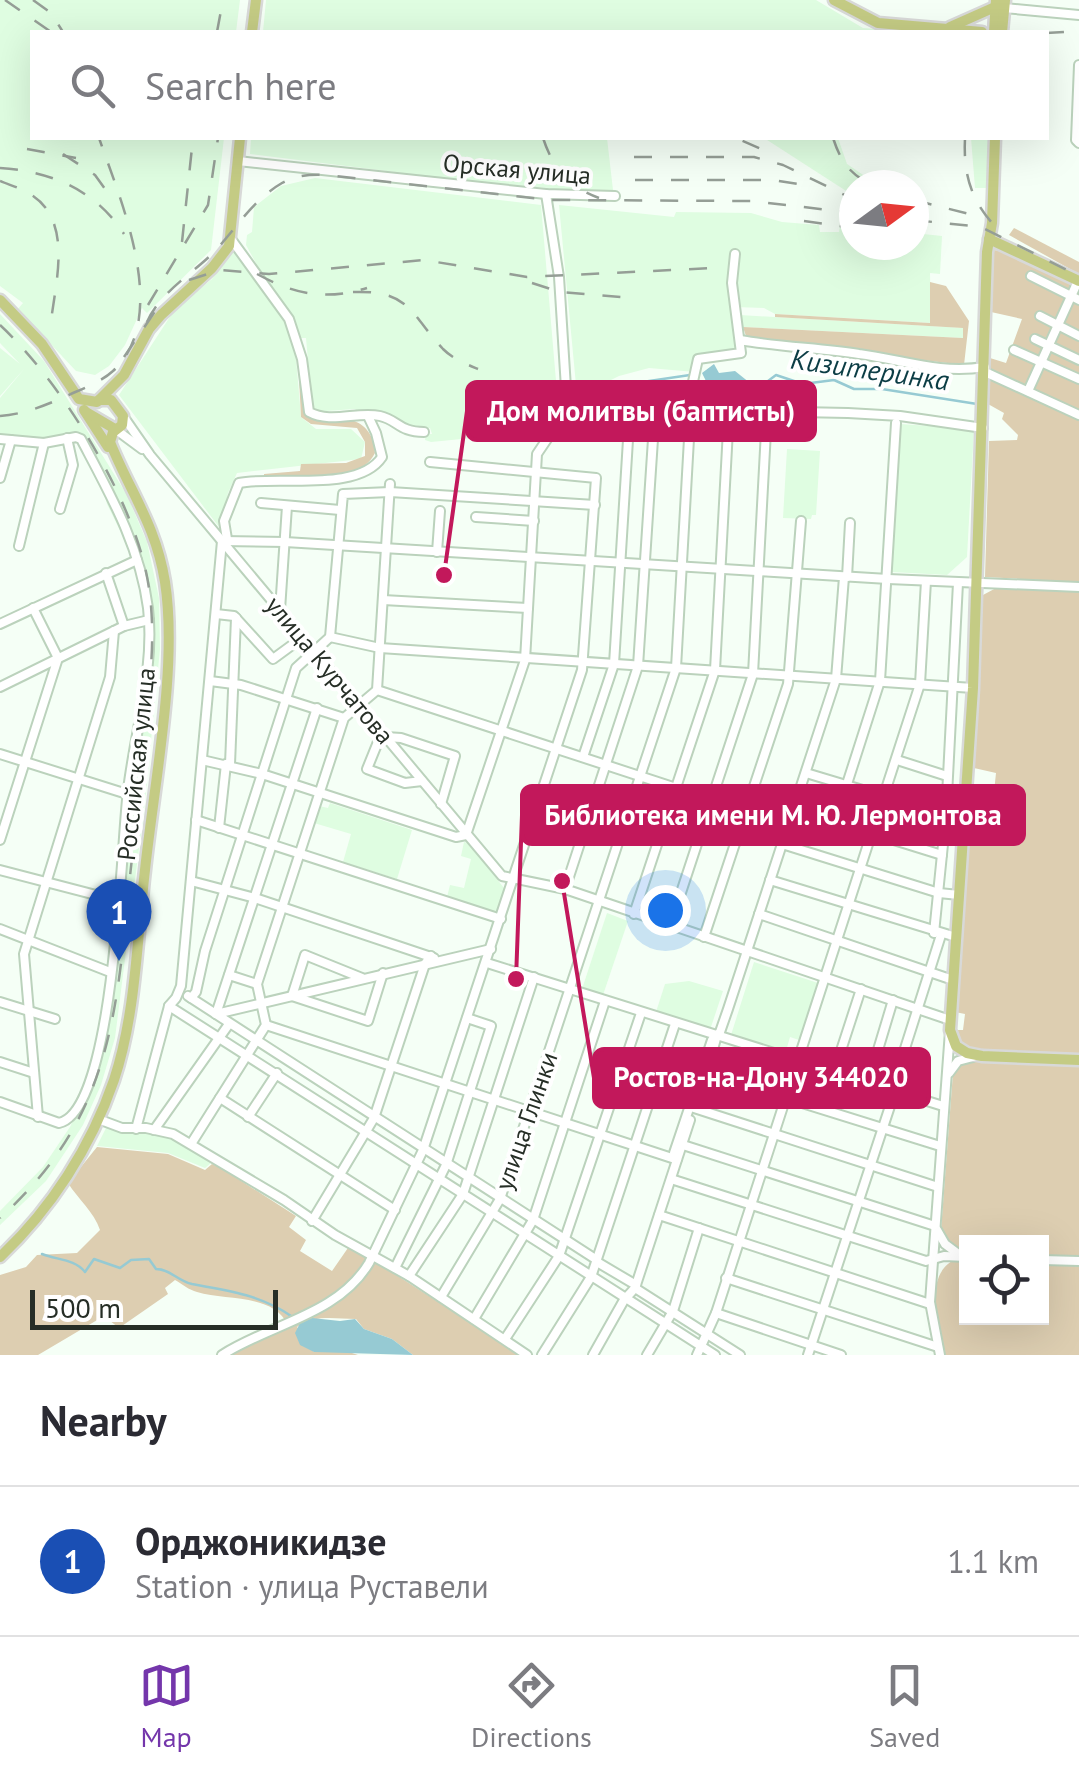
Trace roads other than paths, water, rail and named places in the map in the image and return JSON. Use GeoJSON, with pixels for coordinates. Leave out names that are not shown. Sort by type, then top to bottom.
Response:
{"type":"FeatureCollection","features":[{"type":"Feature","properties":{"kind":"main road"},"geometry":{"type":"LineString","coordinates":[[252,30],[256,0]]}},
{"type":"Feature","properties":{"kind":"main road"},"geometry":{"type":"LineString","coordinates":[[834,0],[878,22],[963,30]]}},
{"type":"Feature","properties":{"kind":"main road"},"geometry":{"type":"LineString","coordinates":[[944,28],[1000,4]]}},
{"type":"Feature","properties":{"kind":"main road"},"geometry":{"type":"LineString","coordinates":[[998,28],[1000,4]]}},
{"type":"Feature","properties":{"kind":"main road"},"geometry":{"type":"LineString","coordinates":[[982,14],[998,28]]}},
{"type":"Feature","properties":{"kind":"main road"},"geometry":{"type":"LineString","coordinates":[[110,451],[96,417],[98,401],[131,364],[149,329],[220,260],[232,239],[240,140]]}},
{"type":"Feature","properties":{"kind":"main road"},"geometry":{"type":"LineString","coordinates":[[993,140],[973,688],[950,1025],[961,1050],[982,1056],[1079,1060]]}},
{"type":"Feature","properties":{"kind":"main road"},"geometry":{"type":"LineString","coordinates":[[989,239],[1079,281]]}},
{"type":"Feature","properties":{"kind":"main road"},"geometry":{"type":"LineString","coordinates":[[0,302],[42,344],[110,451]]}},
{"type":"Feature","properties":{"kind":"main road"},"geometry":{"type":"LineString","coordinates":[[112,388],[114,404]]}},
{"type":"Feature","properties":{"kind":"main road"},"geometry":{"type":"LineString","coordinates":[[70,390],[83,401],[108,398],[123,416],[122,424],[115,429],[84,410]]}},
{"type":"Feature","properties":{"kind":"main road","name":"Российская улица"},"geometry":{"type":"LineString","coordinates":[[0,1255],[53,1198],[98,1119],[117,1070],[127,1024],[164,697],[169,619],[157,544],[111,446],[110,437],[115,429]]}},
{"type":"Feature","properties":{"kind":"main road","name":"Российская улица"},"geometry":{"type":"LineString","coordinates":[[0,1255],[42,1209],[79,1149],[111,1079],[124,1024],[162,694],[166,619],[162,578],[149,532],[110,451]]}},
{"type":"Feature","properties":{"kind":"street"},"geometry":{"type":"LineString","coordinates":[[1000,4],[1079,15]]}},
{"type":"Feature","properties":{"kind":"street"},"geometry":{"type":"LineString","coordinates":[[1077,139],[1079,64]]}},
{"type":"Feature","properties":{"kind":"street","name":"Орская улица"},"geometry":{"type":"LineString","coordinates":[[238,161],[546,194],[614,196]]}},
{"type":"Feature","properties":{"kind":"street"},"geometry":{"type":"LineString","coordinates":[[202,760],[262,774],[456,838],[466,835],[525,660],[538,450],[556,428],[567,404],[558,271],[546,194]]}},
{"type":"Feature","properties":{"kind":"street"},"geometry":{"type":"LineString","coordinates":[[232,239],[289,318],[302,358],[309,412],[318,417],[378,415],[404,430],[424,432]]}},
{"type":"Feature","properties":{"kind":"street"},"geometry":{"type":"LineString","coordinates":[[734,254],[732,284],[740,340],[867,355],[924,368],[985,370],[1079,415]]}},
{"type":"Feature","properties":{"kind":"street"},"geometry":{"type":"LineString","coordinates":[[1031,276],[1075,298]]}},
{"type":"Feature","properties":{"kind":"street"},"geometry":{"type":"LineString","coordinates":[[1028,391],[1075,298],[1079,281]]}},
{"type":"Feature","properties":{"kind":"street"},"geometry":{"type":"LineString","coordinates":[[1040,316],[1079,336]]}},
{"type":"Feature","properties":{"kind":"street"},"geometry":{"type":"LineString","coordinates":[[1035,339],[1079,360]]}},
{"type":"Feature","properties":{"kind":"street","name":"улица Глинки"},"geometry":{"type":"LineString","coordinates":[[441,1298],[500,1200],[676,668],[690,409],[697,360],[740,353],[740,340]]}},
{"type":"Feature","properties":{"kind":"street"},"geometry":{"type":"LineString","coordinates":[[1014,350],[1079,380]]}},
{"type":"Feature","properties":{"kind":"street"},"geometry":{"type":"LineString","coordinates":[[613,408],[896,416],[983,428]]}},
{"type":"Feature","properties":{"kind":"street"},"geometry":{"type":"LineString","coordinates":[[583,757],[614,664],[630,408]]}},
{"type":"Feature","properties":{"kind":"street"},"geometry":{"type":"LineString","coordinates":[[564,889],[638,666],[656,409]]}},
{"type":"Feature","properties":{"kind":"street"},"geometry":{"type":"LineString","coordinates":[[634,914],[715,670],[729,411]]}},
{"type":"Feature","properties":{"kind":"street"},"geometry":{"type":"LineString","coordinates":[[670,926],[753,674],[767,412]]}},
{"type":"Feature","properties":{"kind":"street","name":"улица Курчатова"},"geometry":{"type":"LineString","coordinates":[[123,416],[150,454],[466,835],[502,876],[514,881]]}},
{"type":"Feature","properties":{"kind":"street"},"geometry":{"type":"LineString","coordinates":[[136,1129],[169,1006],[180,991],[224,521],[240,483],[341,478],[366,473],[382,457],[368,416]]}},
{"type":"Feature","properties":{"kind":"street"},"geometry":{"type":"LineString","coordinates":[[846,784],[880,681],[896,423]]}},
{"type":"Feature","properties":{"kind":"street","name":"улица Курчатова"},"geometry":{"type":"LineString","coordinates":[[115,429],[150,454]]}},
{"type":"Feature","properties":{"kind":"street"},"geometry":{"type":"LineString","coordinates":[[0,438],[44,443],[81,440],[114,500],[138,560],[149,620],[110,972],[100,1047],[88,1088],[73,1116],[59,1124],[0,1102]]}},
{"type":"Feature","properties":{"kind":"street"},"geometry":{"type":"LineString","coordinates":[[60,509],[73,465],[72,438]]}},
{"type":"Feature","properties":{"kind":"street"},"geometry":{"type":"LineString","coordinates":[[0,478],[11,440]]}},
{"type":"Feature","properties":{"kind":"street"},"geometry":{"type":"LineString","coordinates":[[20,546],[44,443]]}},
{"type":"Feature","properties":{"kind":"street"},"geometry":{"type":"LineString","coordinates":[[228,1353],[342,1296],[358,1280],[373,1255],[423,1150],[584,662],[596,505],[594,476],[430,462]]}},
{"type":"Feature","properties":{"kind":"street"},"geometry":{"type":"LineString","coordinates":[[191,998],[296,668],[330,637],[340,510],[345,494],[390,488],[596,505]]}},
{"type":"Feature","properties":{"kind":"street"},"geometry":{"type":"LineString","coordinates":[[378,690],[390,488]]}},
{"type":"Feature","properties":{"kind":"street"},"geometry":{"type":"LineString","coordinates":[[261,503],[340,510]]}},
{"type":"Feature","properties":{"kind":"street"},"geometry":{"type":"LineString","coordinates":[[280,610],[287,506]]}},
{"type":"Feature","properties":{"kind":"street"},"geometry":{"type":"LineString","coordinates":[[437,552],[440,511]]}},
{"type":"Feature","properties":{"kind":"street"},"geometry":{"type":"LineString","coordinates":[[476,517],[534,521]]}},
{"type":"Feature","properties":{"kind":"street"},"geometry":{"type":"LineString","coordinates":[[704,937],[790,676],[801,521]]}},
{"type":"Feature","properties":{"kind":"street"},"geometry":{"type":"LineString","coordinates":[[593,1355],[635,1286],[836,679],[850,524]]}},
{"type":"Feature","properties":{"kind":"street"},"geometry":{"type":"LineString","coordinates":[[225,540],[888,580],[1079,587]]}},
{"type":"Feature","properties":{"kind":"street"},"geometry":{"type":"LineString","coordinates":[[0,624],[138,560]]}},
{"type":"Feature","properties":{"kind":"street"},"geometry":{"type":"LineString","coordinates":[[106,573],[124,626]]}},
{"type":"Feature","properties":{"kind":"street"},"geometry":{"type":"LineString","coordinates":[[700,1351],[716,1313],[920,684],[926,582]]}},
{"type":"Feature","properties":{"kind":"street"},"geometry":{"type":"LineString","coordinates":[[876,1056],[900,1062],[938,934],[958,583]]}},
{"type":"Feature","properties":{"kind":"street"},"geometry":{"type":"LineString","coordinates":[[383,600],[528,608]]}},
{"type":"Feature","properties":{"kind":"street"},"geometry":{"type":"LineString","coordinates":[[0,840],[58,658],[33,608]]}},
{"type":"Feature","properties":{"kind":"street"},"geometry":{"type":"LineString","coordinates":[[216,614],[236,618],[273,659],[303,638]]}},
{"type":"Feature","properties":{"kind":"street"},"geometry":{"type":"LineString","coordinates":[[219,828],[228,764],[236,618]]}},
{"type":"Feature","properties":{"kind":"street"},"geometry":{"type":"LineString","coordinates":[[0,687],[124,626],[149,620]]}},
{"type":"Feature","properties":{"kind":"street"},"geometry":{"type":"LineString","coordinates":[[38,1116],[24,954],[110,678],[114,632]]}},
{"type":"Feature","properties":{"kind":"street"},"geometry":{"type":"LineString","coordinates":[[330,637],[380,648],[525,660],[973,688]]}},
{"type":"Feature","properties":{"kind":"street"},"geometry":{"type":"LineString","coordinates":[[210,682],[234,683],[344,718]]}},
{"type":"Feature","properties":{"kind":"street"},"geometry":{"type":"LineString","coordinates":[[190,1144],[266,1025],[257,984],[344,718],[378,690]]}},
{"type":"Feature","properties":{"kind":"street"},"geometry":{"type":"LineString","coordinates":[[378,690],[789,825]]}},
{"type":"Feature","properties":{"kind":"street"},"geometry":{"type":"LineString","coordinates":[[216,1014],[317,708]]}},
{"type":"Feature","properties":{"kind":"street"},"geometry":{"type":"LineString","coordinates":[[422,781],[405,782],[367,770],[384,735],[456,756],[441,804]]}},
{"type":"Feature","properties":{"kind":"street"},"geometry":{"type":"LineString","coordinates":[[0,754],[127,794]]}},
{"type":"Feature","properties":{"kind":"street"},"geometry":{"type":"LineString","coordinates":[[897,760],[947,776]]}},
{"type":"Feature","properties":{"kind":"street"},"geometry":{"type":"LineString","coordinates":[[806,773],[946,815],[964,816]]}},
{"type":"Feature","properties":{"kind":"street"},"geometry":{"type":"LineString","coordinates":[[794,808],[942,855]]}},
{"type":"Feature","properties":{"kind":"street"},"geometry":{"type":"LineString","coordinates":[[196,820],[501,919]]}},
{"type":"Feature","properties":{"kind":"street"},"geometry":{"type":"LineString","coordinates":[[782,844],[959,896]]}},
{"type":"Feature","properties":{"kind":"street"},"geometry":{"type":"LineString","coordinates":[[0,870],[119,901]]}},
{"type":"Feature","properties":{"kind":"street"},"geometry":{"type":"LineString","coordinates":[[191,880],[255,898],[432,961]]}},
{"type":"Feature","properties":{"kind":"street"},"geometry":{"type":"LineString","coordinates":[[770,880],[956,937]]}},
{"type":"Feature","properties":{"kind":"street"},"geometry":{"type":"LineString","coordinates":[[514,881],[542,882],[748,949],[918,1008],[950,1025],[930,1304],[939,1351]]}},
{"type":"Feature","properties":{"kind":"street"},"geometry":{"type":"LineString","coordinates":[[759,914],[953,980]]}},
{"type":"Feature","properties":{"kind":"street"},"geometry":{"type":"LineString","coordinates":[[0,929],[110,972]]}},
{"type":"Feature","properties":{"kind":"street"},"geometry":{"type":"LineString","coordinates":[[216,1014],[491,949]]}},
{"type":"Feature","properties":{"kind":"street"},"geometry":{"type":"LineString","coordinates":[[292,996],[305,955],[362,978]]}},
{"type":"Feature","properties":{"kind":"street"},"geometry":{"type":"LineString","coordinates":[[312,1221],[374,1118],[432,961]]}},
{"type":"Feature","properties":{"kind":"street"},"geometry":{"type":"LineString","coordinates":[[486,962],[943,1106]]}},
{"type":"Feature","properties":{"kind":"street"},"geometry":{"type":"LineString","coordinates":[[292,996],[368,1021],[383,973]]}},
{"type":"Feature","properties":{"kind":"street"},"geometry":{"type":"LineString","coordinates":[[229,975],[257,984]]}},
{"type":"Feature","properties":{"kind":"street"},"geometry":{"type":"LineString","coordinates":[[409,1276],[463,1194],[534,978]]}},
{"type":"Feature","properties":{"kind":"street"},"geometry":{"type":"LineString","coordinates":[[834,1072],[861,988]]}},
{"type":"Feature","properties":{"kind":"street"},"geometry":{"type":"LineString","coordinates":[[180,991],[740,1355]]}},
{"type":"Feature","properties":{"kind":"street"},"geometry":{"type":"LineString","coordinates":[[868,1083],[893,1000]]}},
{"type":"Feature","properties":{"kind":"street"},"geometry":{"type":"LineString","coordinates":[[474,1319],[533,1220],[605,1001]]}},
{"type":"Feature","properties":{"kind":"street"},"geometry":{"type":"LineString","coordinates":[[0,1002],[55,1018]]}},
{"type":"Feature","properties":{"kind":"street"},"geometry":{"type":"LineString","coordinates":[[169,1006],[626,1298],[700,1351],[715,1355]]}},
{"type":"Feature","properties":{"kind":"street"},"geometry":{"type":"LineString","coordinates":[[505,1340],[559,1256],[641,1013]]}},
{"type":"Feature","properties":{"kind":"street"},"geometry":{"type":"LineString","coordinates":[[395,1268],[446,1165],[492,1026],[468,1018]]}},
{"type":"Feature","properties":{"kind":"street"},"geometry":{"type":"LineString","coordinates":[[154,1130],[229,1024]]}},
{"type":"Feature","properties":{"kind":"street"},"geometry":{"type":"LineString","coordinates":[[542,1355],[591,1277],[676,1024]]}},
{"type":"Feature","properties":{"kind":"street"},"geometry":{"type":"LineString","coordinates":[[266,1025],[677,1159]]}},
{"type":"Feature","properties":{"kind":"street"},"geometry":{"type":"LineString","coordinates":[[677,1159],[674,1153],[717,1035]]}},
{"type":"Feature","properties":{"kind":"street"},"geometry":{"type":"LineString","coordinates":[[947,1077],[958,1061],[982,1056]]}},
{"type":"Feature","properties":{"kind":"street"},"geometry":{"type":"LineString","coordinates":[[0,1062],[34,1073]]}},
{"type":"Feature","properties":{"kind":"street"},"geometry":{"type":"LineString","coordinates":[[706,1073],[940,1146]]}},
{"type":"Feature","properties":{"kind":"street"},"geometry":{"type":"LineString","coordinates":[[248,1117],[276,1074]]}},
{"type":"Feature","properties":{"kind":"street"},"geometry":{"type":"LineString","coordinates":[[809,1350],[895,1091]]}},
{"type":"Feature","properties":{"kind":"street"},"geometry":{"type":"LineString","coordinates":[[220,1098],[395,1210]]}},
{"type":"Feature","properties":{"kind":"street"},"geometry":{"type":"LineString","coordinates":[[694,1108],[938,1187]]}},
{"type":"Feature","properties":{"kind":"street"},"geometry":{"type":"LineString","coordinates":[[98,1119],[122,1128],[168,1133],[190,1144],[409,1276],[526,1355]]}},
{"type":"Feature","properties":{"kind":"street"},"geometry":{"type":"LineString","coordinates":[[683,1145],[935,1226],[945,1244],[959,1253]]}},
{"type":"Feature","properties":{"kind":"street"},"geometry":{"type":"LineString","coordinates":[[670,1179],[933,1261],[944,1256],[959,1257]]}},
{"type":"Feature","properties":{"kind":"street"},"geometry":{"type":"LineString","coordinates":[[659,1215],[930,1304]]}},
{"type":"Feature","properties":{"kind":"street"},"geometry":{"type":"LineString","coordinates":[[648,1355],[673,1311],[699,1228]]}},
{"type":"Feature","properties":{"kind":"street"},"geometry":{"type":"LineString","coordinates":[[1049,1260],[1079,1261]]}},
{"type":"Feature","properties":{"kind":"street"},"geometry":{"type":"LineString","coordinates":[[726,1278],[939,1351]]}},
{"type":"Feature","properties":{"kind":"street"},"geometry":{"type":"LineString","coordinates":[[716,1313],[809,1350],[841,1355]]}},
{"type":"Feature","properties":{"kind":"water"},"geometry":{"type":"Polygon","coordinates":[[[714,364],[719,373],[735,371],[760,391],[749,394],[718,380],[707,383],[702,373],[714,364]]]}},
{"type":"Feature","properties":{"kind":"water"},"geometry":{"type":"Polygon","coordinates":[[[312,1318],[355,1319],[364,1329],[392,1339],[413,1355],[314,1352],[300,1345],[295,1333],[300,1323],[312,1318]]]}},
{"type":"Feature","properties":{"kind":"waterway","name":"Кизитеринка"},"geometry":{"type":"LineString","coordinates":[[599,438],[613,397],[622,385],[690,375]]}},
{"type":"Feature","properties":{"kind":"waterway","name":"Кизитеринка"},"geometry":{"type":"LineString","coordinates":[[760,387],[776,375],[803,384],[834,380],[854,389],[882,389],[977,404]]}},
{"type":"Feature","properties":{"kind":"waterway","name":"Кизитеринка"},"geometry":{"type":"LineString","coordinates":[[42,1254],[71,1262],[85,1272],[94,1259],[120,1268],[131,1260],[149,1259],[156,1269],[187,1282],[255,1298],[291,1316]]}},
{"type":"Feature","properties":{"kind":"railway"},"geometry":{"type":"LineString","coordinates":[[5,0],[48,30]]}},
{"type":"Feature","properties":{"kind":"railway"},"geometry":{"type":"LineString","coordinates":[[33,0],[51,13],[62,30]]}},
{"type":"Feature","properties":{"kind":"railway"},"geometry":{"type":"LineString","coordinates":[[217,30],[223,0]]}},
{"type":"Feature","properties":{"kind":"railway"},"geometry":{"type":"LineString","coordinates":[[1049,33],[1079,31]]}},
{"type":"Feature","properties":{"kind":"railway"},"geometry":{"type":"LineString","coordinates":[[0,416],[37,408],[94,384],[113,371],[130,348],[139,320],[136,257],[100,140]]}},
{"type":"Feature","properties":{"kind":"railway"},"geometry":{"type":"LineString","coordinates":[[182,242],[193,140]]}},
{"type":"Feature","properties":{"kind":"railway"},"geometry":{"type":"LineString","coordinates":[[148,305],[208,205],[218,140]]}},
{"type":"Feature","properties":{"kind":"railway"},"geometry":{"type":"LineString","coordinates":[[544,140],[563,175],[599,198]]}},
{"type":"Feature","properties":{"kind":"railway"},"geometry":{"type":"LineString","coordinates":[[740,140],[773,154]]}},
{"type":"Feature","properties":{"kind":"railway"},"geometry":{"type":"LineString","coordinates":[[834,140],[851,170]]}},
{"type":"Feature","properties":{"kind":"railway"},"geometry":{"type":"LineString","coordinates":[[965,140],[971,189],[1001,232]]}},
{"type":"Feature","properties":{"kind":"railway"},"geometry":{"type":"LineString","coordinates":[[27,149],[76,158]]}},
{"type":"Feature","properties":{"kind":"railway"},"geometry":{"type":"LineString","coordinates":[[63,154],[95,175],[110,196]]}},
{"type":"Feature","properties":{"kind":"railway"},"geometry":{"type":"LineString","coordinates":[[634,157],[754,157],[783,165],[839,192]]}},
{"type":"Feature","properties":{"kind":"railway"},"geometry":{"type":"LineString","coordinates":[[0,168],[37,173],[70,186],[100,206],[124,234]]}},
{"type":"Feature","properties":{"kind":"railway"},"geometry":{"type":"LineString","coordinates":[[147,322],[167,294],[211,255],[261,198],[282,183],[304,176],[327,175],[549,200],[752,201],[839,211]]}},
{"type":"Feature","properties":{"kind":"railway"},"geometry":{"type":"LineString","coordinates":[[635,180],[772,180],[811,186]]}},
{"type":"Feature","properties":{"kind":"railway"},"geometry":{"type":"LineString","coordinates":[[0,181],[30,194],[52,219],[57,235],[58,270],[51,321]]}},
{"type":"Feature","properties":{"kind":"railway"},"geometry":{"type":"LineString","coordinates":[[929,204],[977,216]]}},
{"type":"Feature","properties":{"kind":"railway"},"geometry":{"type":"LineString","coordinates":[[804,221],[839,226]]}},
{"type":"Feature","properties":{"kind":"railway"},"geometry":{"type":"LineString","coordinates":[[929,222],[981,227],[1079,276]]}},
{"type":"Feature","properties":{"kind":"railway"},"geometry":{"type":"LineString","coordinates":[[189,280],[220,270],[269,274],[424,260],[527,277],[714,268]]}},
{"type":"Feature","properties":{"kind":"railway"},"geometry":{"type":"LineString","coordinates":[[257,274],[284,286],[323,295],[367,288]]}},
{"type":"Feature","properties":{"kind":"railway"},"geometry":{"type":"LineString","coordinates":[[532,283],[560,292],[632,298]]}},
{"type":"Feature","properties":{"kind":"railway"},"geometry":{"type":"LineString","coordinates":[[353,292],[372,292],[398,300],[447,353],[478,369]]}},
{"type":"Feature","properties":{"kind":"railway"},"geometry":{"type":"LineString","coordinates":[[124,357],[156,310]]}},
{"type":"Feature","properties":{"kind":"railway"},"geometry":{"type":"LineString","coordinates":[[0,325],[45,374],[105,468],[144,563],[152,625],[123,946],[102,1061],[65,1143],[0,1218]]}},
{"type":"Feature","properties":{"kind":"place","name":"Дом молитвы (баптисты)"},"geometry":{"type":"Point","coordinates":[444,575]}},
{"type":"Feature","properties":{"kind":"place","name":"Ростов-на-Дону 344020"},"geometry":{"type":"Point","coordinates":[562,881]}},
{"type":"Feature","properties":{"kind":"place","name":"Орджоникидзе"},"geometry":{"type":"Point","coordinates":[119,961]}},
{"type":"Feature","properties":{"kind":"place","name":"Библиотека имени М. Ю. Лермонтова"},"geometry":{"type":"Point","coordinates":[516,979]}}]}
